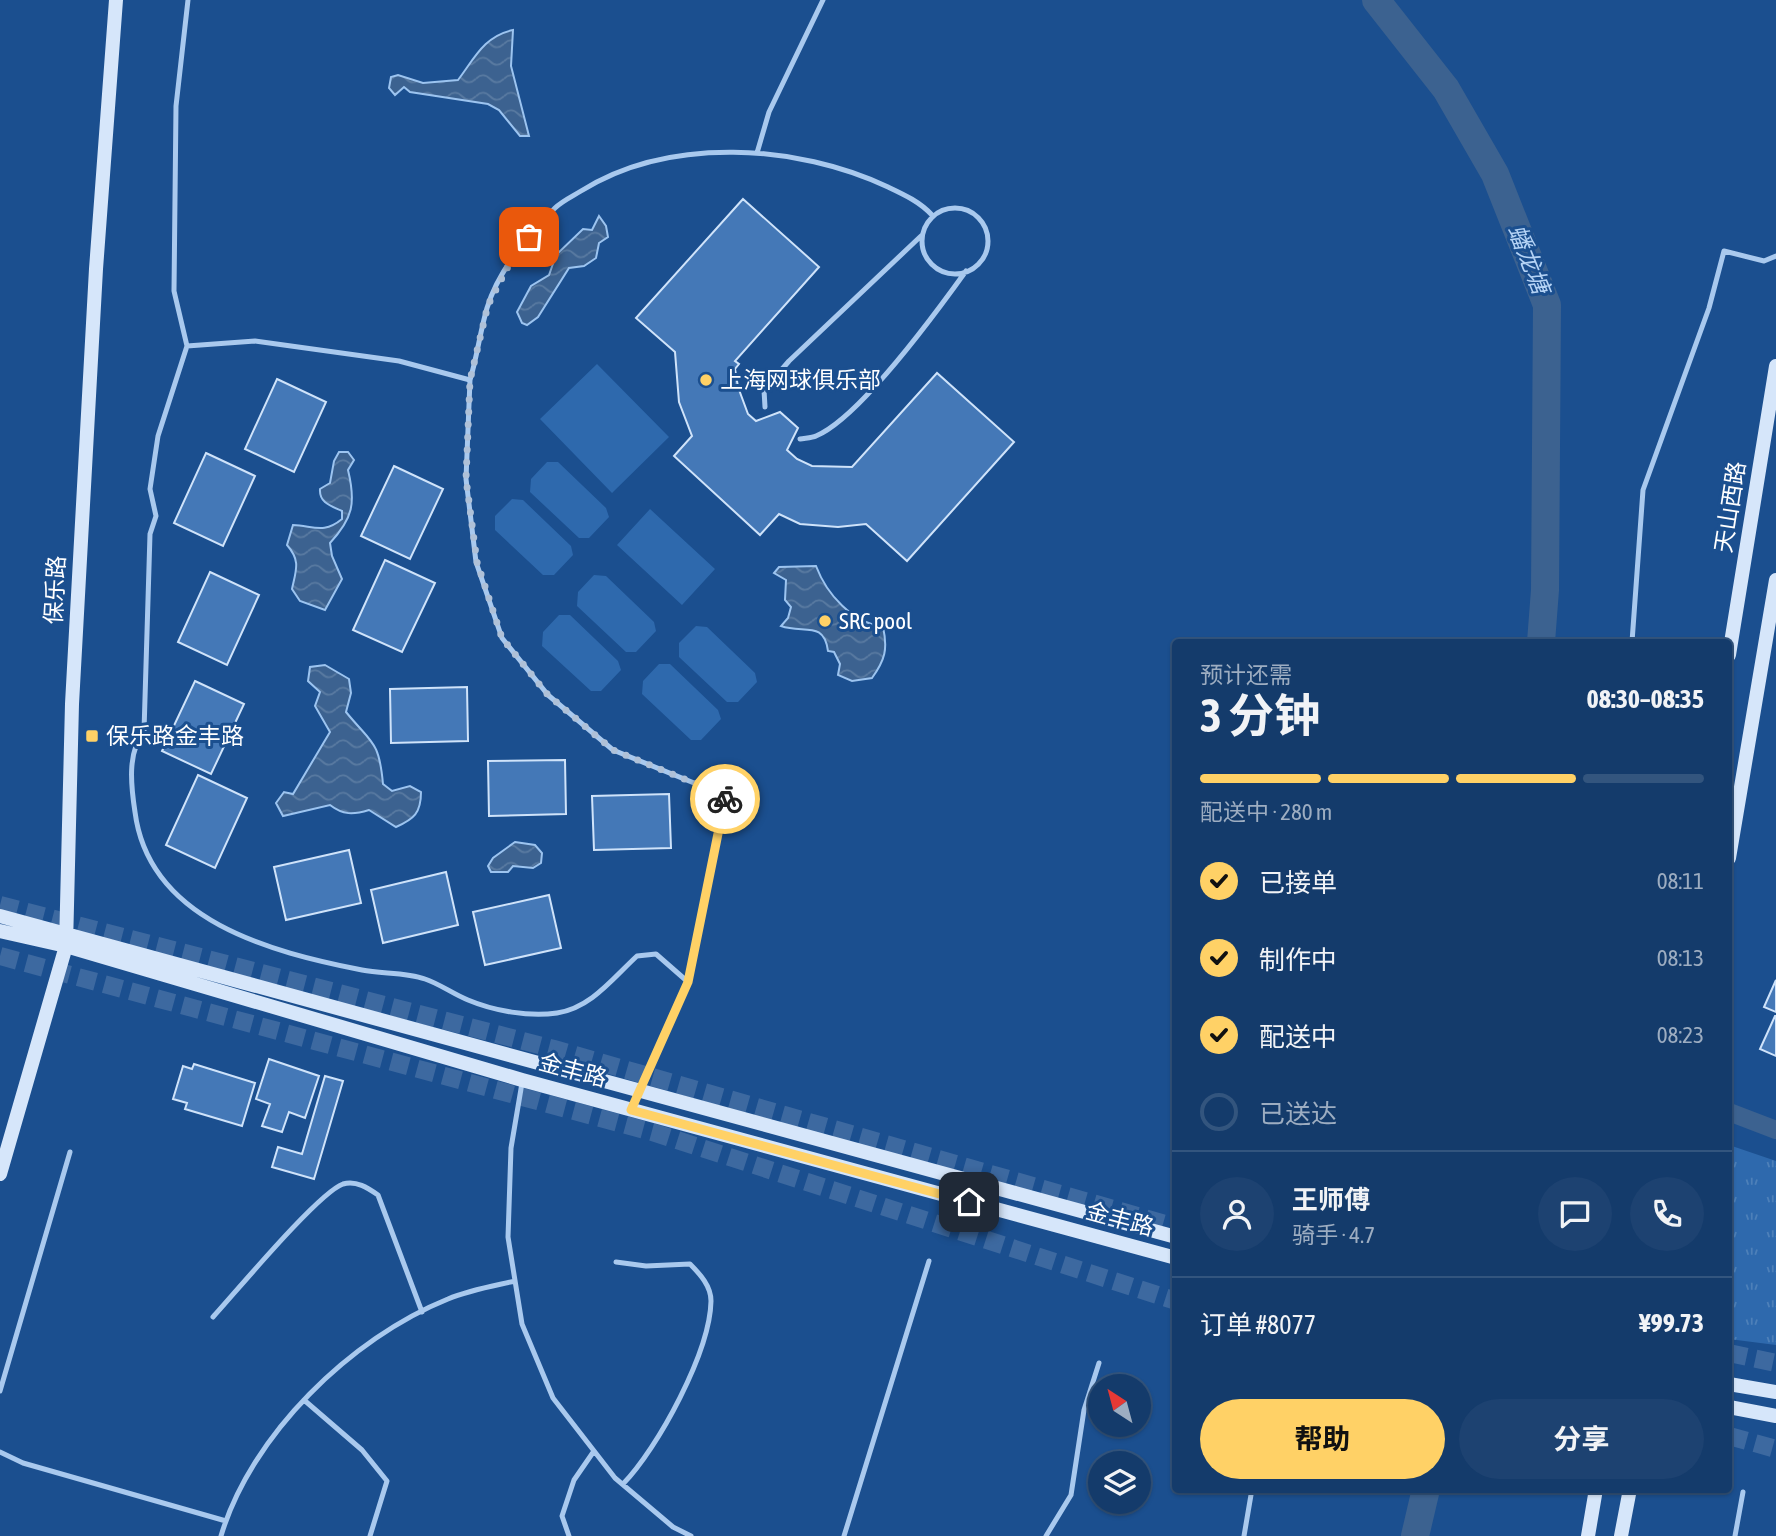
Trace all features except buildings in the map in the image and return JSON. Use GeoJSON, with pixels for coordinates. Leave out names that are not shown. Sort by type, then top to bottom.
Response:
{"type":"FeatureCollection","features":[{"type":"Feature","properties":{"kind":"main road","name":"保乐路"},"geometry":{"type":"LineString","coordinates":[[0,1174],[66,939],[73,676],[95,282],[116,0]]}},
{"type":"Feature","properties":{"kind":"main road","name":"天山西路"},"geometry":{"type":"LineString","coordinates":[[1732,639],[1776,366]]}},
{"type":"Feature","properties":{"kind":"main road"},"geometry":{"type":"LineString","coordinates":[[1732,840],[1776,580]]}},
{"type":"Feature","properties":{"kind":"main road","name":"金丰路"},"geometry":{"type":"LineString","coordinates":[[0,916],[66,939],[522,1080],[1172,1257]]}},
{"type":"Feature","properties":{"kind":"main road","name":"金丰路"},"geometry":{"type":"LineString","coordinates":[[0,931],[66,939]]}},
{"type":"Feature","properties":{"kind":"main road"},"geometry":{"type":"LineString","coordinates":[[66,939],[1172,1236]]}},
{"type":"Feature","properties":{"kind":"main road"},"geometry":{"type":"LineString","coordinates":[[1732,1385],[1776,1392]]}},
{"type":"Feature","properties":{"kind":"main road"},"geometry":{"type":"LineString","coordinates":[[1732,1408],[1776,1416]]}},
{"type":"Feature","properties":{"kind":"main road"},"geometry":{"type":"LineString","coordinates":[[1588,1536],[1595,1493]]}},
{"type":"Feature","properties":{"kind":"main road"},"geometry":{"type":"LineString","coordinates":[[1621,1536],[1629,1493]]}},
{"type":"Feature","properties":{"kind":"lane"},"geometry":{"type":"LineString","coordinates":[[188,0],[176,106],[174,291],[187,346],[158,436],[150,489],[156,516],[150,534],[144,731],[134,744],[133,795],[138,835],[159,878],[196,913],[293,956],[424,978],[469,1001],[519,1013],[558,1013],[598,995],[637,956],[656,954],[688,982]]}},
{"type":"Feature","properties":{"kind":"lane"},"geometry":{"type":"LineString","coordinates":[[757,153],[769,112],[823,0]]}},
{"type":"Feature","properties":{"kind":"lane"},"geometry":{"type":"LineString","coordinates":[[631,1110],[688,982],[726,796],[613,750],[548,695],[502,638],[477,562],[467,491],[470,380],[488,305],[515,253],[557,206],[604,177],[648,163],[692,156],[757,153],[820,163],[863,175],[922,204],[932,215]]}},
{"type":"Feature","properties":{"kind":"lane"},"geometry":{"type":"LineString","coordinates":[[765,407],[764,390],[789,361],[921,236],[932,215],[960,207],[983,221],[989,247],[975,269],[949,275],[927,261],[921,236]]}},
{"type":"Feature","properties":{"kind":"lane"},"geometry":{"type":"LineString","coordinates":[[1632,639],[1643,490],[1709,308],[1724,251],[1764,261],[1776,256]]}},
{"type":"Feature","properties":{"kind":"lane"},"geometry":{"type":"LineString","coordinates":[[800,439],[817,436],[850,411],[925,328],[967,271]]}},
{"type":"Feature","properties":{"kind":"lane"},"geometry":{"type":"LineString","coordinates":[[187,346],[255,341],[400,361],[470,380]]}},
{"type":"Feature","properties":{"kind":"lane"},"geometry":{"type":"LineString","coordinates":[[522,1080],[511,1148],[508,1237],[522,1324],[553,1398],[594,1451],[623,1484],[673,1527],[691,1536]]}},
{"type":"Feature","properties":{"kind":"lane"},"geometry":{"type":"LineString","coordinates":[[0,1391],[70,1152]]}},
{"type":"Feature","properties":{"kind":"lane"},"geometry":{"type":"LineString","coordinates":[[213,1317],[321,1200],[343,1184],[363,1185],[378,1195],[422,1312]]}},
{"type":"Feature","properties":{"kind":"lane"},"geometry":{"type":"LineString","coordinates":[[844,1536],[929,1261]]}},
{"type":"Feature","properties":{"kind":"lane"},"geometry":{"type":"LineString","coordinates":[[616,1262],[646,1266],[690,1265],[704,1278],[711,1300],[697,1363],[670,1416],[634,1473],[623,1484]]}},
{"type":"Feature","properties":{"kind":"lane"},"geometry":{"type":"LineString","coordinates":[[221,1536],[262,1451],[304,1400],[383,1332],[449,1298],[515,1281]]}},
{"type":"Feature","properties":{"kind":"lane"},"geometry":{"type":"LineString","coordinates":[[1046,1536],[1071,1495],[1084,1410],[1099,1363]]}},
{"type":"Feature","properties":{"kind":"lane"},"geometry":{"type":"LineString","coordinates":[[304,1400],[362,1450],[387,1481],[370,1536]]}},
{"type":"Feature","properties":{"kind":"lane"},"geometry":{"type":"LineString","coordinates":[[569,1536],[562,1516],[573,1480],[594,1451]]}},
{"type":"Feature","properties":{"kind":"lane"},"geometry":{"type":"LineString","coordinates":[[0,1452],[23,1463],[226,1521]]}},
{"type":"Feature","properties":{"kind":"lane"},"geometry":{"type":"LineString","coordinates":[[1735,1536],[1742,1492]]}},
{"type":"Feature","properties":{"kind":"lane"},"geometry":{"type":"LineString","coordinates":[[1244,1536],[1251,1493]]}},
{"type":"Feature","properties":{"kind":"lane"},"geometry":{"type":"LineString","coordinates":[[667,1536],[673,1527]]}},
{"type":"Feature","properties":{"kind":"green space"},"geometry":{"type":"Polygon","coordinates":[[[597,364],[669,437],[612,493],[540,419],[597,364]]]}},
{"type":"Feature","properties":{"kind":"green space"},"geometry":{"type":"Polygon","coordinates":[[[547,462],[558,462],[606,508],[609,517],[589,538],[579,538],[530,492],[531,479],[547,462]]]}},
{"type":"Feature","properties":{"kind":"green space"},"geometry":{"type":"Polygon","coordinates":[[[512,499],[523,500],[571,546],[573,555],[554,575],[543,575],[495,530],[495,516],[512,499]]]}},
{"type":"Feature","properties":{"kind":"green space"},"geometry":{"type":"Polygon","coordinates":[[[650,509],[715,569],[682,605],[617,545],[650,509]]]}},
{"type":"Feature","properties":{"kind":"green space"},"geometry":{"type":"Polygon","coordinates":[[[594,575],[606,576],[654,622],[656,631],[636,652],[626,652],[577,606],[578,592],[594,575]]]}},
{"type":"Feature","properties":{"kind":"green space"},"geometry":{"type":"Polygon","coordinates":[[[559,615],[570,615],[618,661],[621,670],[601,691],[591,691],[542,646],[543,632],[559,615]]]}},
{"type":"Feature","properties":{"kind":"green space"},"geometry":{"type":"Polygon","coordinates":[[[696,626],[707,627],[755,673],[757,682],[738,702],[727,702],[679,657],[679,643],[696,626]]]}},
{"type":"Feature","properties":{"kind":"green space"},"geometry":{"type":"Polygon","coordinates":[[[659,664],[670,664],[718,710],[721,719],[701,740],[691,740],[642,694],[643,681],[659,664]]]}},
{"type":"Feature","properties":{"kind":"green space"},"geometry":{"type":"Polygon","coordinates":[[[1732,1146],[1776,1161],[1776,1345],[1732,1339],[1732,1146]]]}},
{"type":"Feature","properties":{"kind":"water"},"geometry":{"type":"Polygon","coordinates":[[[513,30],[511,66],[529,136],[520,136],[499,110],[488,104],[410,92],[404,87],[395,95],[389,88],[391,77],[398,75],[423,83],[458,80],[487,43],[494,37],[513,30]]]}},
{"type":"Feature","properties":{"kind":"water"},"geometry":{"type":"Polygon","coordinates":[[[599,216],[606,226],[608,237],[599,243],[596,258],[584,266],[569,268],[538,317],[527,325],[522,323],[517,312],[531,286],[549,275],[556,255],[583,229],[592,230],[599,216]]]}},
{"type":"Feature","properties":{"kind":"water"},"geometry":{"type":"Polygon","coordinates":[[[339,452],[348,452],[354,460],[348,470],[352,501],[344,526],[330,543],[332,556],[342,579],[325,610],[300,601],[292,589],[296,561],[287,545],[293,525],[324,528],[342,519],[342,511],[326,503],[320,494],[320,489],[330,483],[334,461],[339,452]]]}},
{"type":"Feature","properties":{"kind":"water","name":"SRC pool"},"geometry":{"type":"Polygon","coordinates":[[[816,566],[827,587],[842,606],[861,619],[883,627],[884,654],[872,678],[852,681],[838,675],[840,664],[834,652],[828,651],[822,635],[811,630],[781,626],[788,618],[791,607],[785,600],[786,580],[774,573],[779,567],[816,566]]]}},
{"type":"Feature","properties":{"kind":"water"},"geometry":{"type":"Polygon","coordinates":[[[325,665],[349,679],[351,693],[346,712],[373,744],[379,759],[383,784],[392,791],[410,786],[421,792],[418,810],[396,827],[369,810],[348,813],[330,805],[283,816],[276,803],[284,792],[293,794],[330,732],[315,706],[320,692],[308,681],[310,667],[325,665]]]}},
{"type":"Feature","properties":{"kind":"water"},"geometry":{"type":"Polygon","coordinates":[[[515,842],[535,845],[542,853],[541,863],[533,868],[513,866],[508,872],[491,872],[488,866],[493,858],[515,842]]]}},
{"type":"Feature","properties":{"kind":"waterway","name":"蟠龙塘"},"geometry":{"type":"LineString","coordinates":[[1376,0],[1446,89],[1495,174],[1547,305],[1545,590],[1541,639]]}},
{"type":"Feature","properties":{"kind":"waterway"},"geometry":{"type":"LineString","coordinates":[[1732,1113],[1776,1130]]}},
{"type":"Feature","properties":{"kind":"waterway","name":"蟠龙塘"},"geometry":{"type":"LineString","coordinates":[[1415,1536],[1425,1493]]}},
{"type":"Feature","properties":{"kind":"tunnel"},"geometry":{"type":"LineString","coordinates":[[0,905],[554,1049],[1172,1226]]}},
{"type":"Feature","properties":{"kind":"tunnel"},"geometry":{"type":"LineString","coordinates":[[0,956],[652,1132],[1172,1300]]}},
{"type":"Feature","properties":{"kind":"tunnel"},"geometry":{"type":"LineString","coordinates":[[1732,1354],[1776,1363]]}},
{"type":"Feature","properties":{"kind":"tunnel"},"geometry":{"type":"LineString","coordinates":[[1732,1437],[1776,1449]]}},
{"type":"Feature","properties":{"kind":"way so far"},"geometry":{"type":"LineString","coordinates":[[529,237],[515,253],[488,305],[470,380],[466,479],[477,562],[502,638],[548,695],[613,750],[726,796],[725,799]]}},
{"type":"Feature","properties":{"kind":"place","name":"上海网球俱乐部"},"geometry":{"type":"Point","coordinates":[706,380]}},
{"type":"Feature","properties":{"kind":"place","name":"SRC pool"},"geometry":{"type":"Point","coordinates":[825,621]}},
{"type":"Feature","properties":{"kind":"place","name":"保乐路金丰路"},"geometry":{"type":"Point","coordinates":[92,736]}},
{"type":"Feature","properties":{"kind":"route"},"geometry":{"type":"LineString","coordinates":[[725,799],[718,823],[688,982],[631,1110],[969,1202]]}}]}
